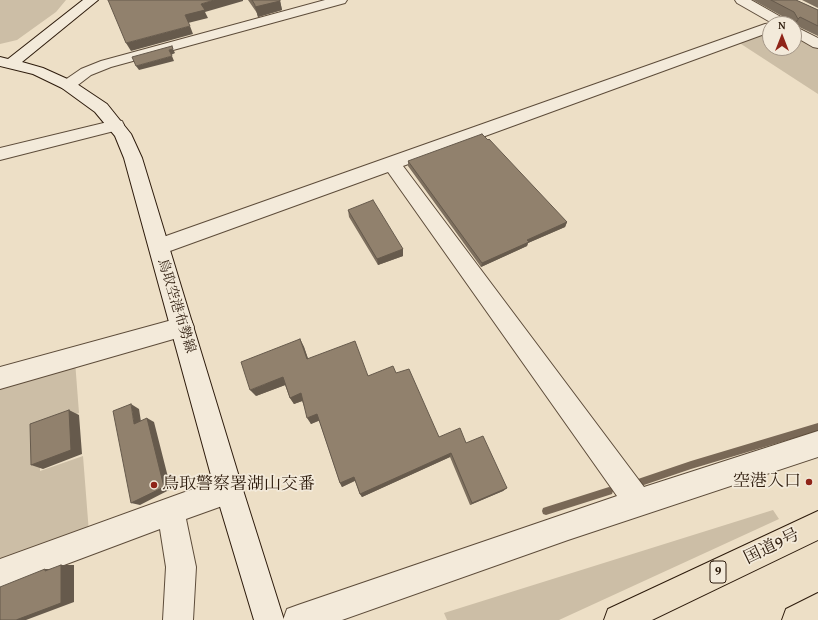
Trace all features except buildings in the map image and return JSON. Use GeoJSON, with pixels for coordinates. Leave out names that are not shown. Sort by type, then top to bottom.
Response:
{"type":"FeatureCollection","features":[{"type":"Feature","properties":{"kind":"highway","name":"国道9号"},"geometry":{"type":"LineString","coordinates":[[618,620],[818,525]]}},
{"type":"Feature","properties":{"kind":"highway"},"geometry":{"type":"LineString","coordinates":[[797,620],[818,608]]}},
{"type":"Feature","properties":{"kind":"street"},"geometry":{"type":"LineString","coordinates":[[6,62],[91,0]]}},
{"type":"Feature","properties":{"kind":"street"},"geometry":{"type":"LineString","coordinates":[[68,85],[86,72],[106,64],[340,0]]}},
{"type":"Feature","properties":{"kind":"street"},"geometry":{"type":"LineString","coordinates":[[742,0],[766,16]]}},
{"type":"Feature","properties":{"kind":"street"},"geometry":{"type":"LineString","coordinates":[[159,247],[391,162],[762,30]]}},
{"type":"Feature","properties":{"kind":"street"},"geometry":{"type":"LineString","coordinates":[[802,35],[818,44]]}},
{"type":"Feature","properties":{"kind":"street","name":"鳥取空港布勢線"},"geometry":{"type":"LineString","coordinates":[[6,62],[38,71],[68,85],[101,108],[123,134],[133,158],[229,490],[269,620]]}},
{"type":"Feature","properties":{"kind":"street"},"geometry":{"type":"LineString","coordinates":[[0,154],[116,125]]}},
{"type":"Feature","properties":{"kind":"street"},"geometry":{"type":"LineString","coordinates":[[391,162],[639,503]]}},
{"type":"Feature","properties":{"kind":"street"},"geometry":{"type":"LineString","coordinates":[[0,378],[183,328]]}},
{"type":"Feature","properties":{"kind":"street"},"geometry":{"type":"LineString","coordinates":[[298,620],[639,503],[818,444]]}},
{"type":"Feature","properties":{"kind":"street"},"geometry":{"type":"LineString","coordinates":[[0,574],[229,490]]}},
{"type":"Feature","properties":{"kind":"street"},"geometry":{"type":"LineString","coordinates":[[171,511],[181,567],[178,620]]}},
{"type":"Feature","properties":{"kind":"shaded area"},"geometry":{"type":"Polygon","coordinates":[[[0,0],[66,0],[56,12],[17,40],[0,44],[0,0]]]}},
{"type":"Feature","properties":{"kind":"shaded area"},"geometry":{"type":"Polygon","coordinates":[[[762,33],[762,56],[802,56],[802,37],[818,46],[818,94],[738,42],[762,33]]]}},
{"type":"Feature","properties":{"kind":"shaded area"},"geometry":{"type":"Polygon","coordinates":[[[75,361],[79,413],[40,428],[40,471],[83,456],[89,533],[0,566],[0,382],[75,361]]]}},
{"type":"Feature","properties":{"kind":"shaded area"},"geometry":{"type":"Polygon","coordinates":[[[773,510],[779,519],[559,620],[447,620],[444,613],[773,510]]]}},
{"type":"Feature","properties":{"kind":"waterway"},"geometry":{"type":"LineString","coordinates":[[638,483],[691,465],[818,427]]}},
{"type":"Feature","properties":{"kind":"waterway"},"geometry":{"type":"LineString","coordinates":[[546,511],[609,491]]}},
{"type":"Feature","properties":{"kind":"place","name":"空港入口"},"geometry":{"type":"Point","coordinates":[809,482]}},
{"type":"Feature","properties":{"kind":"place","name":"鳥取警察署湖山交番"},"geometry":{"type":"Point","coordinates":[154,485]}}]}
